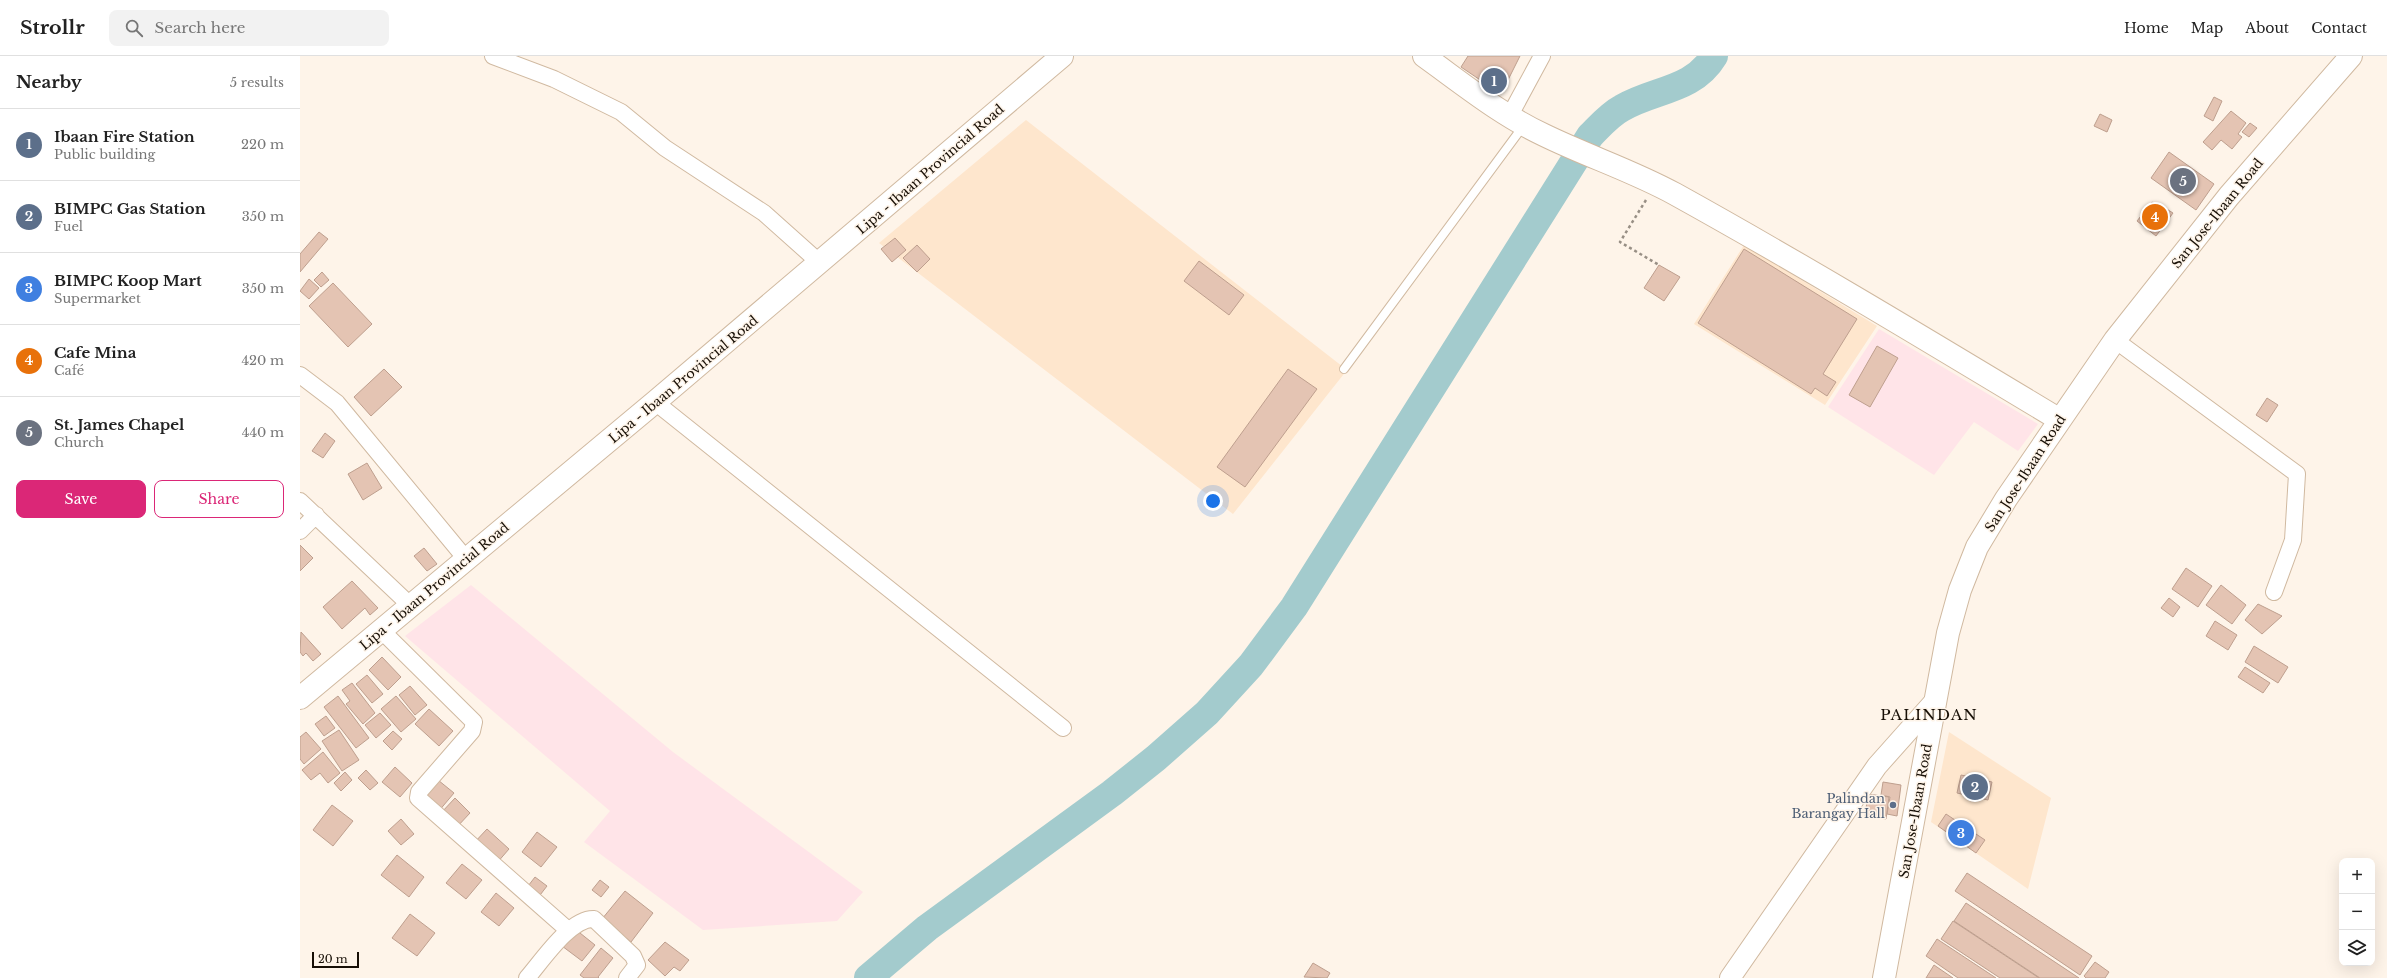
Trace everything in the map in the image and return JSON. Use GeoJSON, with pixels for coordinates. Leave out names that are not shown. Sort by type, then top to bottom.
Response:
{"type":"FeatureCollection","features":[{"type":"Feature","properties":{"kind":"main road","name":"Lipa - Ibaan Provincial Road"},"geometry":{"type":"LineString","coordinates":[[300,698],[820,263],[1062,56]]}},
{"type":"Feature","properties":{"kind":"main road"},"geometry":{"type":"LineString","coordinates":[[1424,56],[1516,121],[1655,184],[1879,310],[2060,420]]}},
{"type":"Feature","properties":{"kind":"main road","name":"San Jose-Ibaan Road"},"geometry":{"type":"LineString","coordinates":[[1884,978],[1948,633],[1960,590],[1977,547],[2006,499],[2115,340],[2229,196],[2351,56]]}},
{"type":"Feature","properties":{"kind":"street"},"geometry":{"type":"LineString","coordinates":[[493,56],[554,79],[621,112],[665,148],[764,214],[820,263]]}},
{"type":"Feature","properties":{"kind":"street"},"geometry":{"type":"LineString","coordinates":[[1516,121],[1542,56]]}},
{"type":"Feature","properties":{"kind":"street"},"geometry":{"type":"LineString","coordinates":[[2115,340],[2297,474],[2293,540],[2274,592]]}},
{"type":"Feature","properties":{"kind":"street"},"geometry":{"type":"LineString","coordinates":[[300,375],[337,403],[466,560]]}},
{"type":"Feature","properties":{"kind":"street"},"geometry":{"type":"LineString","coordinates":[[655,402],[1063,728]]}},
{"type":"Feature","properties":{"kind":"street"},"geometry":{"type":"LineString","coordinates":[[300,501],[411,606]]}},
{"type":"Feature","properties":{"kind":"street"},"geometry":{"type":"LineString","coordinates":[[300,531],[316,515]]}},
{"type":"Feature","properties":{"kind":"street"},"geometry":{"type":"LineString","coordinates":[[382,630],[474,722],[472,731],[419,792],[418,798],[568,930]]}},
{"type":"Feature","properties":{"kind":"street"},"geometry":{"type":"LineString","coordinates":[[1730,978],[1877,766],[1934,702]]}},
{"type":"Feature","properties":{"kind":"street"},"geometry":{"type":"LineString","coordinates":[[527,978],[568,930],[587,918],[594,919],[633,956],[637,965],[627,978]]}},
{"type":"Feature","properties":{"kind":"lane"},"geometry":{"type":"LineString","coordinates":[[1344,369],[1516,121]]}},
{"type":"Feature","properties":{"kind":"path"},"geometry":{"type":"LineString","coordinates":[[1655,184],[1620,242],[1659,265]]}},
{"type":"Feature","properties":{"kind":"shaded area"},"geometry":{"type":"Polygon","coordinates":[[[1026,120],[1347,370],[1233,514],[879,243],[1026,120]]]}},
{"type":"Feature","properties":{"kind":"shaded area"},"geometry":{"type":"Polygon","coordinates":[[[1744,245],[1877,326],[1825,405],[1694,324],[1744,245]]]}},
{"type":"Feature","properties":{"kind":"shaded area"},"geometry":{"type":"Polygon","coordinates":[[[1879,329],[2038,424],[2018,451],[1974,422],[1934,475],[1828,407],[1879,329]]]}},
{"type":"Feature","properties":{"kind":"shaded area"},"geometry":{"type":"Polygon","coordinates":[[[471,585],[673,752],[863,892],[837,921],[703,930],[584,842],[610,811],[405,636],[471,585]]]}},
{"type":"Feature","properties":{"kind":"shaded area"},"geometry":{"type":"Polygon","coordinates":[[[1949,732],[2051,798],[2028,889],[1931,822],[1949,732]]]}},
{"type":"Feature","properties":{"kind":"building"},"geometry":{"type":"Polygon","coordinates":[[[1468,56],[1520,56],[1501,94],[1461,67],[1468,56]]]}},
{"type":"Feature","properties":{"kind":"building"},"geometry":{"type":"Polygon","coordinates":[[[2214,97],[2222,101],[2213,121],[2204,116],[2214,97]]]}},
{"type":"Feature","properties":{"kind":"building"},"geometry":{"type":"Polygon","coordinates":[[[2231,111],[2246,123],[2238,134],[2242,137],[2232,149],[2221,140],[2212,150],[2203,142],[2231,111]]]}},
{"type":"Feature","properties":{"kind":"building"},"geometry":{"type":"Polygon","coordinates":[[[2100,114],[2112,120],[2107,132],[2094,126],[2100,114]]]}},
{"type":"Feature","properties":{"kind":"building"},"geometry":{"type":"Polygon","coordinates":[[[2250,123],[2257,128],[2249,137],[2242,132],[2250,123]]]}},
{"type":"Feature","properties":{"kind":"building"},"geometry":{"type":"Polygon","coordinates":[[[2169,152],[2214,184],[2196,210],[2151,178],[2169,152]]]}},
{"type":"Feature","properties":{"kind":"building"},"geometry":{"type":"Polygon","coordinates":[[[2152,202],[2164,210],[2165,208],[2173,213],[2156,236],[2137,221],[2152,202]]]}},
{"type":"Feature","properties":{"kind":"building"},"geometry":{"type":"Polygon","coordinates":[[[319,232],[328,239],[300,272],[300,254],[319,232]]]}},
{"type":"Feature","properties":{"kind":"building"},"geometry":{"type":"Polygon","coordinates":[[[895,238],[906,250],[892,262],[881,249],[895,238]]]}},
{"type":"Feature","properties":{"kind":"building"},"geometry":{"type":"Polygon","coordinates":[[[917,245],[930,259],[917,272],[903,258],[917,245]]]}},
{"type":"Feature","properties":{"kind":"building"},"geometry":{"type":"Polygon","coordinates":[[[1744,249],[1857,319],[1823,374],[1836,382],[1827,396],[1815,388],[1811,394],[1698,323],[1744,249]]]}},
{"type":"Feature","properties":{"kind":"building"},"geometry":{"type":"Polygon","coordinates":[[[1199,261],[1244,295],[1229,315],[1184,281],[1199,261]]]}},
{"type":"Feature","properties":{"kind":"building"},"geometry":{"type":"Polygon","coordinates":[[[1659,265],[1680,277],[1664,301],[1644,288],[1659,265]]]}},
{"type":"Feature","properties":{"kind":"building"},"geometry":{"type":"Polygon","coordinates":[[[322,272],[329,280],[321,287],[314,280],[322,272]]]}},
{"type":"Feature","properties":{"kind":"building"},"geometry":{"type":"Polygon","coordinates":[[[309,279],[319,288],[309,299],[300,291],[309,279]]]}},
{"type":"Feature","properties":{"kind":"building"},"geometry":{"type":"Polygon","coordinates":[[[333,283],[372,324],[348,347],[309,306],[333,283]]]}},
{"type":"Feature","properties":{"kind":"building"},"geometry":{"type":"Polygon","coordinates":[[[1877,346],[1898,358],[1870,407],[1849,395],[1877,346]]]}},
{"type":"Feature","properties":{"kind":"building"},"geometry":{"type":"Polygon","coordinates":[[[384,369],[402,387],[371,416],[354,397],[384,369]]]}},
{"type":"Feature","properties":{"kind":"building"},"geometry":{"type":"Polygon","coordinates":[[[1288,369],[1317,389],[1245,487],[1217,467],[1288,369]]]}},
{"type":"Feature","properties":{"kind":"building"},"geometry":{"type":"Polygon","coordinates":[[[2267,398],[2278,405],[2267,422],[2256,415],[2267,398]]]}},
{"type":"Feature","properties":{"kind":"building"},"geometry":{"type":"Polygon","coordinates":[[[325,433],[335,441],[323,458],[312,451],[325,433]]]}},
{"type":"Feature","properties":{"kind":"building"},"geometry":{"type":"Polygon","coordinates":[[[367,463],[382,488],[363,500],[348,474],[367,463]]]}},
{"type":"Feature","properties":{"kind":"building"},"geometry":{"type":"Polygon","coordinates":[[[300,545],[313,558],[300,571],[300,545]]]}},
{"type":"Feature","properties":{"kind":"building"},"geometry":{"type":"Polygon","coordinates":[[[424,548],[437,564],[427,571],[414,556],[424,548]]]}},
{"type":"Feature","properties":{"kind":"building"},"geometry":{"type":"Polygon","coordinates":[[[2186,568],[2212,586],[2198,607],[2172,589],[2186,568]]]}},
{"type":"Feature","properties":{"kind":"building"},"geometry":{"type":"Polygon","coordinates":[[[352,581],[378,608],[370,615],[365,608],[342,629],[323,607],[352,581]]]}},
{"type":"Feature","properties":{"kind":"building"},"geometry":{"type":"Polygon","coordinates":[[[2221,585],[2246,605],[2232,624],[2206,605],[2221,585]]]}},
{"type":"Feature","properties":{"kind":"building"},"geometry":{"type":"Polygon","coordinates":[[[2169,598],[2180,607],[2173,617],[2161,608],[2169,598]]]}},
{"type":"Feature","properties":{"kind":"building"},"geometry":{"type":"Polygon","coordinates":[[[2258,604],[2282,616],[2262,634],[2245,620],[2258,604]]]}},
{"type":"Feature","properties":{"kind":"building"},"geometry":{"type":"Polygon","coordinates":[[[2215,621],[2237,635],[2228,650],[2206,636],[2215,621]]]}},
{"type":"Feature","properties":{"kind":"building"},"geometry":{"type":"Polygon","coordinates":[[[301,632],[321,654],[313,661],[306,653],[303,656],[300,652],[301,632]]]}},
{"type":"Feature","properties":{"kind":"building"},"geometry":{"type":"Polygon","coordinates":[[[2254,646],[2288,667],[2278,683],[2245,662],[2254,646]]]}},
{"type":"Feature","properties":{"kind":"building"},"geometry":{"type":"Polygon","coordinates":[[[382,657],[401,677],[388,690],[369,670],[382,657]]]}},
{"type":"Feature","properties":{"kind":"building"},"geometry":{"type":"Polygon","coordinates":[[[2245,667],[2270,683],[2263,693],[2238,677],[2245,667]]]}},
{"type":"Feature","properties":{"kind":"building"},"geometry":{"type":"Polygon","coordinates":[[[367,675],[383,694],[372,703],[356,684],[367,675]]]}},
{"type":"Feature","properties":{"kind":"building"},"geometry":{"type":"Polygon","coordinates":[[[352,683],[375,713],[363,724],[346,704],[350,701],[342,690],[352,683]]]}},
{"type":"Feature","properties":{"kind":"building"},"geometry":{"type":"Polygon","coordinates":[[[410,686],[427,705],[415,715],[399,695],[410,686]]]}},
{"type":"Feature","properties":{"kind":"building"},"geometry":{"type":"Polygon","coordinates":[[[338,696],[369,738],[356,748],[324,707],[338,696]]]}},
{"type":"Feature","properties":{"kind":"building"},"geometry":{"type":"Polygon","coordinates":[[[396,696],[416,719],[401,732],[381,709],[396,696]]]}},
{"type":"Feature","properties":{"kind":"building"},"geometry":{"type":"Polygon","coordinates":[[[429,709],[453,731],[439,746],[415,724],[429,709]]]}},
{"type":"Feature","properties":{"kind":"building"},"geometry":{"type":"Polygon","coordinates":[[[380,713],[391,725],[376,738],[365,725],[380,713]]]}},
{"type":"Feature","properties":{"kind":"building"},"geometry":{"type":"Polygon","coordinates":[[[326,716],[335,728],[324,736],[315,724],[326,716]]]}},
{"type":"Feature","properties":{"kind":"building"},"geometry":{"type":"Polygon","coordinates":[[[339,730],[359,760],[342,771],[322,741],[339,730]]]}},
{"type":"Feature","properties":{"kind":"building"},"geometry":{"type":"Polygon","coordinates":[[[393,731],[402,739],[392,750],[383,741],[393,731]]]}},
{"type":"Feature","properties":{"kind":"building"},"geometry":{"type":"Polygon","coordinates":[[[306,732],[321,749],[304,764],[300,759],[300,737],[306,732]]]}},
{"type":"Feature","properties":{"kind":"building"},"geometry":{"type":"Polygon","coordinates":[[[323,752],[340,773],[328,783],[320,773],[311,780],[302,770],[323,752]]]}},
{"type":"Feature","properties":{"kind":"building"},"geometry":{"type":"Polygon","coordinates":[[[395,767],[412,783],[400,797],[382,782],[395,767]]]}},
{"type":"Feature","properties":{"kind":"building"},"geometry":{"type":"Polygon","coordinates":[[[366,770],[378,783],[370,790],[358,778],[366,770]]]}},
{"type":"Feature","properties":{"kind":"building"},"geometry":{"type":"Polygon","coordinates":[[[345,772],[352,780],[341,791],[334,783],[345,772]]]}},
{"type":"Feature","properties":{"kind":"building"},"geometry":{"type":"Polygon","coordinates":[[[1961,775],[1992,782],[1988,800],[1957,793],[1961,775]]]}},
{"type":"Feature","properties":{"kind":"building"},"geometry":{"type":"Polygon","coordinates":[[[438,780],[454,793],[438,812],[423,798],[438,780]]]}},
{"type":"Feature","properties":{"kind":"building","name":"Palindan Barangay Hall"},"geometry":{"type":"Polygon","coordinates":[[[1883,782],[1901,785],[1897,816],[1887,814],[1890,797],[1881,795],[1883,782]]]}},
{"type":"Feature","properties":{"kind":"building"},"geometry":{"type":"Polygon","coordinates":[[[1868,794],[1889,797],[1886,819],[1865,816],[1868,794]]]}},
{"type":"Feature","properties":{"kind":"building"},"geometry":{"type":"Polygon","coordinates":[[[455,798],[470,813],[456,828],[441,813],[455,798]]]}},
{"type":"Feature","properties":{"kind":"building"},"geometry":{"type":"Polygon","coordinates":[[[332,805],[353,821],[333,846],[313,830],[332,805]]]}},
{"type":"Feature","properties":{"kind":"building"},"geometry":{"type":"Polygon","coordinates":[[[1946,814],[1985,840],[1976,853],[1938,826],[1946,814]]]}},
{"type":"Feature","properties":{"kind":"building"},"geometry":{"type":"Polygon","coordinates":[[[401,819],[414,834],[401,845],[388,831],[401,819]]]}},
{"type":"Feature","properties":{"kind":"building"},"geometry":{"type":"Polygon","coordinates":[[[487,829],[509,849],[496,864],[473,844],[487,829]]]}},
{"type":"Feature","properties":{"kind":"building"},"geometry":{"type":"Polygon","coordinates":[[[537,832],[557,847],[541,867],[522,852],[537,832]]]}},
{"type":"Feature","properties":{"kind":"building"},"geometry":{"type":"Polygon","coordinates":[[[397,855],[424,877],[409,897],[381,875],[397,855]]]}},
{"type":"Feature","properties":{"kind":"building"},"geometry":{"type":"Polygon","coordinates":[[[462,864],[482,880],[466,899],[446,883],[462,864]]]}},
{"type":"Feature","properties":{"kind":"building"},"geometry":{"type":"Polygon","coordinates":[[[1967,873],[2092,956],[2080,975],[1955,891],[1967,873]]]}},
{"type":"Feature","properties":{"kind":"building"},"geometry":{"type":"Polygon","coordinates":[[[535,877],[547,886],[537,899],[525,890],[535,877]]]}},
{"type":"Feature","properties":{"kind":"building"},"geometry":{"type":"Polygon","coordinates":[[[600,880],[609,887],[601,897],[592,890],[600,880]]]}},
{"type":"Feature","properties":{"kind":"building"},"geometry":{"type":"Polygon","coordinates":[[[625,891],[653,913],[631,942],[602,919],[625,891]]]}},
{"type":"Feature","properties":{"kind":"building"},"geometry":{"type":"Polygon","coordinates":[[[496,893],[514,908],[499,926],[481,912],[496,893]]]}},
{"type":"Feature","properties":{"kind":"building"},"geometry":{"type":"Polygon","coordinates":[[[1966,903],[2079,978],[2040,978],[1954,921],[1966,903]]]}},
{"type":"Feature","properties":{"kind":"building"},"geometry":{"type":"Polygon","coordinates":[[[410,914],[435,933],[417,956],[392,938],[410,914]]]}},
{"type":"Feature","properties":{"kind":"building"},"geometry":{"type":"Polygon","coordinates":[[[1953,921],[2039,978],[2000,978],[1941,939],[1953,921]]]}},
{"type":"Feature","properties":{"kind":"building"},"geometry":{"type":"Polygon","coordinates":[[[575,929],[595,945],[582,961],[562,946],[575,929]]]}},
{"type":"Feature","properties":{"kind":"building"},"geometry":{"type":"Polygon","coordinates":[[[1937,939],[1996,978],[1958,978],[1926,956],[1937,939]]]}},
{"type":"Feature","properties":{"kind":"building"},"geometry":{"type":"Polygon","coordinates":[[[665,942],[689,960],[680,971],[674,967],[665,976],[648,960],[665,942]]]}},
{"type":"Feature","properties":{"kind":"building"},"geometry":{"type":"Polygon","coordinates":[[[601,948],[613,958],[598,977],[599,978],[584,978],[580,975],[601,948]]]}},
{"type":"Feature","properties":{"kind":"building"},"geometry":{"type":"Polygon","coordinates":[[[2095,962],[2109,972],[2105,978],[2086,978],[2084,976],[2095,962]]]}},
{"type":"Feature","properties":{"kind":"building"},"geometry":{"type":"Polygon","coordinates":[[[1313,963],[1330,973],[1327,978],[1304,977],[1313,963]]]}},
{"type":"Feature","properties":{"kind":"building"},"geometry":{"type":"Polygon","coordinates":[[[1934,965],[1953,978],[1926,978],[1934,965]]]}},
{"type":"Feature","properties":{"kind":"waterway"},"geometry":{"type":"LineString","coordinates":[[868,978],[927,928],[1112,793],[1156,758],[1207,713],[1251,665],[1294,607],[1590,136],[1609,117],[1622,108],[1684,83],[1695,76],[1705,68],[1714,56]]}},
{"type":"Feature","properties":{"kind":"place","name":"Ibaan Fire Station"},"geometry":{"type":"Point","coordinates":[1494,81]}},
{"type":"Feature","properties":{"kind":"place","name":"St. James Chapel"},"geometry":{"type":"Point","coordinates":[2183,181]}},
{"type":"Feature","properties":{"kind":"place","name":"Cafe Mina"},"geometry":{"type":"Point","coordinates":[2155,217]}},
{"type":"Feature","properties":{"kind":"place","name":"BIMPC Gas Station"},"geometry":{"type":"Point","coordinates":[1975,787]}},
{"type":"Feature","properties":{"kind":"place","name":"Palindan Barangay Hall"},"geometry":{"type":"Point","coordinates":[1893,805]}},
{"type":"Feature","properties":{"kind":"place","name":"BIMPC Koop Mart"},"geometry":{"type":"Point","coordinates":[1961,833]}},
{"type":"Feature","properties":{"kind":"district","name":"PALINDAN"},"geometry":{"type":"Point","coordinates":[1929,715]}}]}
